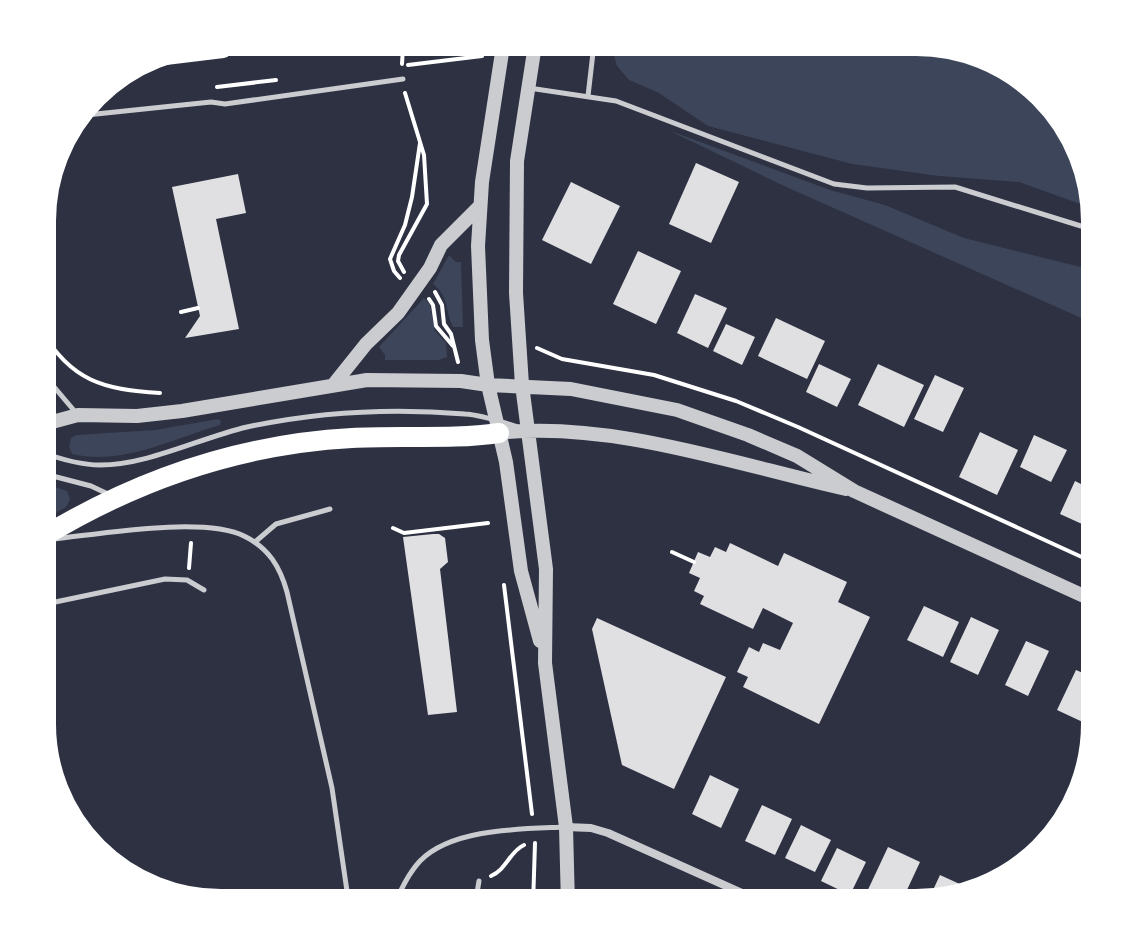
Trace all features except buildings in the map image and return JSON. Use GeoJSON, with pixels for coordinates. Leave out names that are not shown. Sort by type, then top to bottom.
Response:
{"type":"FeatureCollection","features":[{"type":"Feature","properties":{"kind":"highway"},"geometry":{"type":"LineString","coordinates":[[54,532],[117,497],[197,465],[295,443],[365,437],[472,437],[498,427]]}},
{"type":"Feature","properties":{"kind":"street"},"geometry":{"type":"LineString","coordinates":[[502,54],[488,126],[480,206],[479,299],[488,385],[510,487],[521,571],[545,663],[566,827],[568,891]]}},
{"type":"Feature","properties":{"kind":"street"},"geometry":{"type":"LineString","coordinates":[[534,54],[520,135],[515,199],[516,293],[522,385],[546,569],[545,663]]}},
{"type":"Feature","properties":{"kind":"street"},"geometry":{"type":"LineString","coordinates":[[334,384],[366,344],[398,313],[430,268],[441,245],[480,206]]}},
{"type":"Feature","properties":{"kind":"street"},"geometry":{"type":"LineString","coordinates":[[54,421],[78,415],[163,413],[367,380],[461,381],[571,389],[691,414],[748,435],[797,456],[854,491],[1083,596]]}},
{"type":"Feature","properties":{"kind":"street"},"geometry":{"type":"LineString","coordinates":[[498,427],[582,433],[648,444],[854,491]]}},
{"type":"Feature","properties":{"kind":"street"},"geometry":{"type":"LineString","coordinates":[[566,827],[591,828],[608,833],[738,891]]}},
{"type":"Feature","properties":{"kind":"lane"},"geometry":{"type":"LineString","coordinates":[[588,96],[593,54]]}},
{"type":"Feature","properties":{"kind":"lane"},"geometry":{"type":"LineString","coordinates":[[93,114],[211,102],[236,103],[403,79]]}},
{"type":"Feature","properties":{"kind":"lane"},"geometry":{"type":"LineString","coordinates":[[528,88],[626,105],[834,184],[867,188],[955,187],[1083,227]]}},
{"type":"Feature","properties":{"kind":"lane"},"geometry":{"type":"LineString","coordinates":[[54,387],[78,415]]}},
{"type":"Feature","properties":{"kind":"lane"},"geometry":{"type":"LineString","coordinates":[[54,456],[74,463],[112,465],[249,427],[307,417],[382,413],[467,414],[498,427]]}},
{"type":"Feature","properties":{"kind":"lane"},"geometry":{"type":"LineString","coordinates":[[54,476],[117,497]]}},
{"type":"Feature","properties":{"kind":"lane"},"geometry":{"type":"LineString","coordinates":[[255,542],[276,524],[330,509]]}},
{"type":"Feature","properties":{"kind":"lane"},"geometry":{"type":"LineString","coordinates":[[54,538],[192,528],[227,530],[255,542],[275,561],[283,577],[332,788],[347,891]]}},
{"type":"Feature","properties":{"kind":"lane"},"geometry":{"type":"LineString","coordinates":[[54,602],[165,579],[187,580],[204,590]]}},
{"type":"Feature","properties":{"kind":"lane"},"geometry":{"type":"LineString","coordinates":[[401,891],[419,862],[444,844],[489,833],[566,827]]}},
{"type":"Feature","properties":{"kind":"lane"},"geometry":{"type":"LineString","coordinates":[[477,891],[479,881]]}},
{"type":"Feature","properties":{"kind":"path"},"geometry":{"type":"LineString","coordinates":[[406,284],[394,271],[390,259],[405,225],[421,141],[427,204],[398,261],[410,277]]}},
{"type":"Feature","properties":{"kind":"path"},"geometry":{"type":"LineString","coordinates":[[425,295],[433,305],[440,333],[455,348],[444,324],[439,299],[429,288]]}},
{"type":"Feature","properties":{"kind":"path"},"geometry":{"type":"LineString","coordinates":[[181,312],[198,308]]}},
{"type":"Feature","properties":{"kind":"path"},"geometry":{"type":"LineString","coordinates":[[54,349],[61,359],[93,382],[127,391],[173,392]]}},
{"type":"Feature","properties":{"kind":"path"},"geometry":{"type":"LineString","coordinates":[[541,349],[562,359],[654,375],[736,401],[1083,558]]}},
{"type":"Feature","properties":{"kind":"path"},"geometry":{"type":"LineString","coordinates":[[393,528],[404,533],[423,533],[488,523]]}},
{"type":"Feature","properties":{"kind":"path"},"geometry":{"type":"LineString","coordinates":[[189,564],[191,543]]}},
{"type":"Feature","properties":{"kind":"path"},"geometry":{"type":"LineString","coordinates":[[672,552],[694,562]]}},
{"type":"Feature","properties":{"kind":"path"},"geometry":{"type":"LineString","coordinates":[[503,578],[532,814]]}},
{"type":"Feature","properties":{"kind":"path"},"geometry":{"type":"LineString","coordinates":[[479,881],[500,872],[519,847],[526,844]]}},
{"type":"Feature","properties":{"kind":"path"},"geometry":{"type":"LineString","coordinates":[[533,891],[535,844]]}},
{"type":"Feature","properties":{"kind":"shaded area"},"geometry":{"type":"Polygon","coordinates":[[[614,54],[927,54],[969,63],[1009,82],[1034,103],[1055,128],[1070,157],[1082,205],[1019,182],[939,176],[852,164],[708,126],[659,93],[629,80],[617,66],[614,54]]]}},
{"type":"Feature","properties":{"kind":"shaded area"},"geometry":{"type":"Polygon","coordinates":[[[668,130],[830,190],[885,205],[964,238],[1083,268],[1083,319],[784,186],[668,130]]]}},
{"type":"Feature","properties":{"kind":"shaded area"},"geometry":{"type":"Polygon","coordinates":[[[449,255],[456,262],[461,262],[463,327],[453,327],[444,299],[433,284],[449,255]]]}},
{"type":"Feature","properties":{"kind":"shaded area"},"geometry":{"type":"Polygon","coordinates":[[[424,298],[430,305],[435,331],[446,343],[447,357],[439,360],[385,360],[379,347],[424,298]]]}},
{"type":"Feature","properties":{"kind":"shaded area"},"geometry":{"type":"Polygon","coordinates":[[[218,419],[220,425],[128,454],[91,457],[72,454],[69,447],[71,438],[76,435],[155,430],[218,419]]]}},
{"type":"Feature","properties":{"kind":"shaded area"},"geometry":{"type":"Polygon","coordinates":[[[54,486],[67,491],[70,499],[66,507],[54,514],[54,486]]]}}]}
